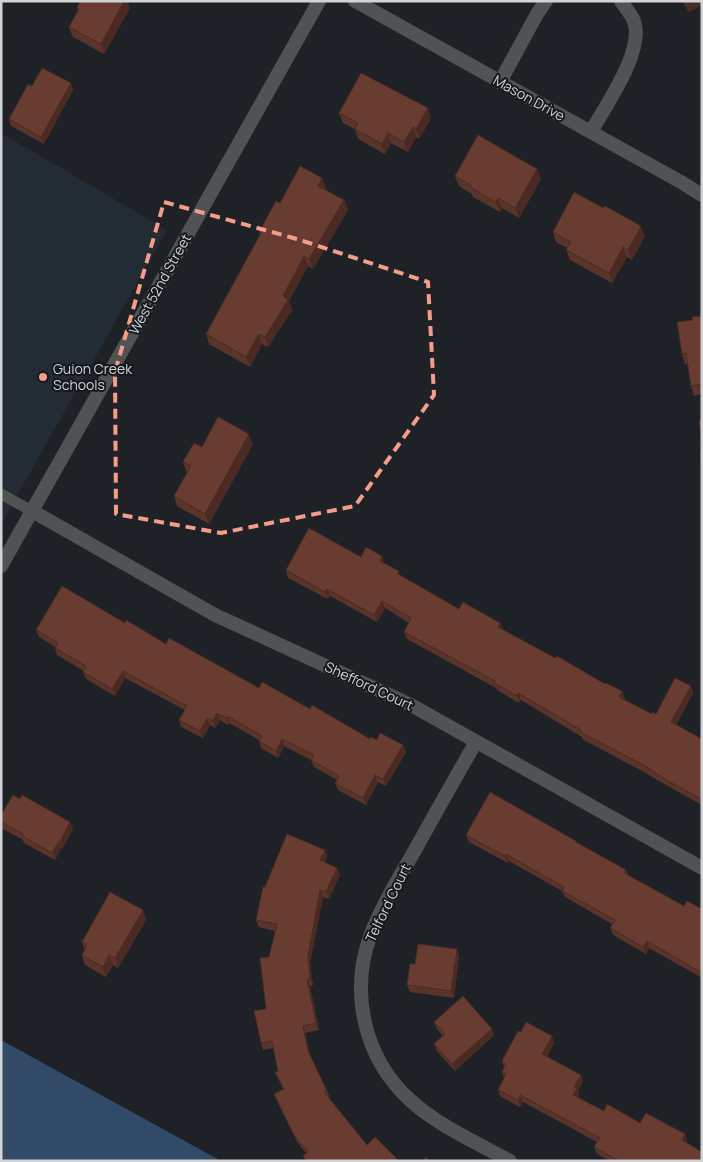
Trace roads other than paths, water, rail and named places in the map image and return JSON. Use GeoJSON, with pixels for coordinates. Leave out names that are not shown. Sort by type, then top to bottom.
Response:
{"type":"FeatureCollection","features":[{"type":"Feature","properties":{"kind":"street","name":"West 52nd Street"},"geometry":{"type":"LineString","coordinates":[[1,566],[319,1]]}},
{"type":"Feature","properties":{"kind":"street","name":"Mason Drive"},"geometry":{"type":"LineString","coordinates":[[355,1],[682,182],[702,195]]}},
{"type":"Feature","properties":{"kind":"street"},"geometry":{"type":"LineString","coordinates":[[500,82],[546,1]]}},
{"type":"Feature","properties":{"kind":"street"},"geometry":{"type":"LineString","coordinates":[[591,132],[633,54],[636,32],[634,21],[621,1]]}},
{"type":"Feature","properties":{"kind":"street","name":"Shefford Court"},"geometry":{"type":"LineString","coordinates":[[32,511],[215,615],[397,698],[702,868]]}},
{"type":"Feature","properties":{"kind":"street","name":"Telford Court"},"geometry":{"type":"LineString","coordinates":[[476,742],[390,894],[374,926],[361,973],[361,1004],[365,1026],[372,1047],[387,1073],[400,1090],[416,1106],[435,1119],[510,1161]]}},
{"type":"Feature","properties":{"kind":"lane"},"geometry":{"type":"LineString","coordinates":[[1,494],[32,511]]}},
{"type":"Feature","properties":{"kind":"place","name":"Guion Creek Schools"},"geometry":{"type":"Point","coordinates":[43,377]}}]}
